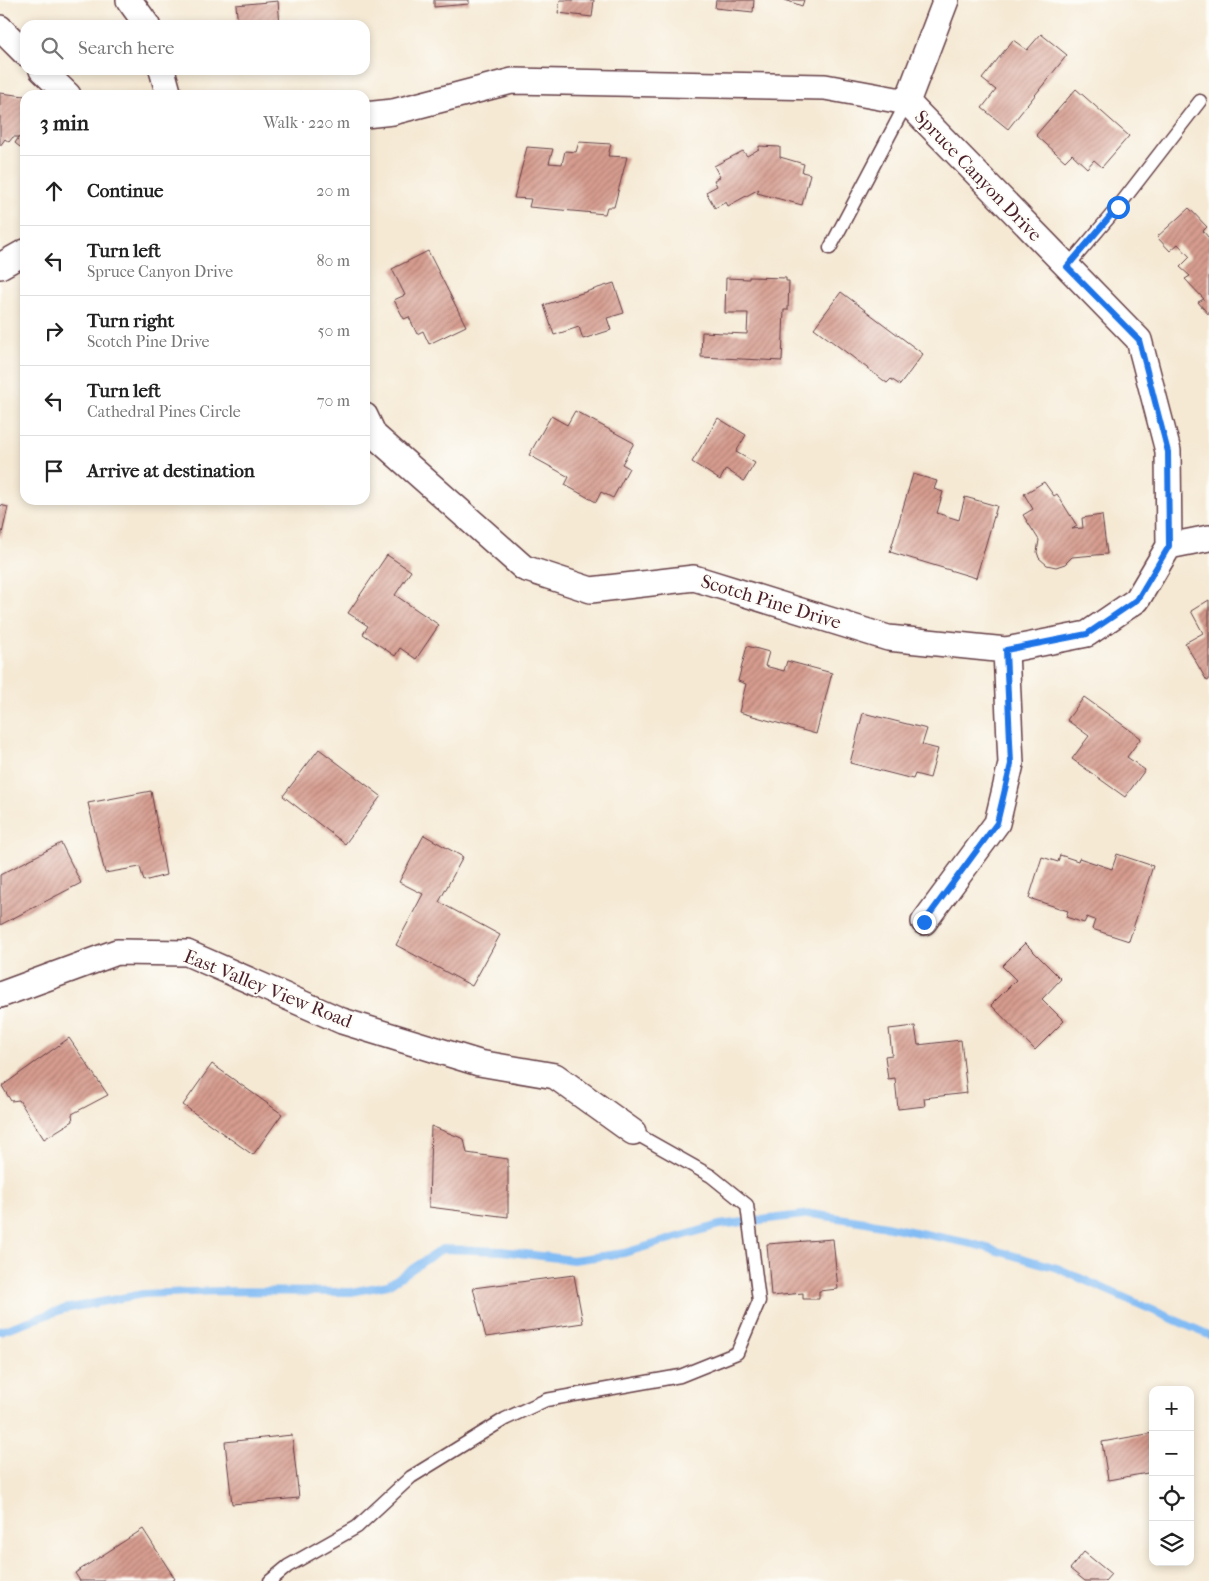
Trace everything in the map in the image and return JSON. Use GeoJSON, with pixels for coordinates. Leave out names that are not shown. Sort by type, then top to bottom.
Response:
{"type":"FeatureCollection","features":[{"type":"Feature","properties":{"kind":"street"},"geometry":{"type":"LineString","coordinates":[[129,0],[145,20]]}},
{"type":"Feature","properties":{"kind":"street"},"geometry":{"type":"LineString","coordinates":[[145,0],[148,20]]}},
{"type":"Feature","properties":{"kind":"street"},"geometry":{"type":"LineString","coordinates":[[907,102],[946,0]]}},
{"type":"Feature","properties":{"kind":"street"},"geometry":{"type":"LineString","coordinates":[[0,28],[20,48]]}},
{"type":"Feature","properties":{"kind":"street"},"geometry":{"type":"LineString","coordinates":[[47,75],[63,90]]}},
{"type":"Feature","properties":{"kind":"street"},"geometry":{"type":"LineString","coordinates":[[163,75],[168,90]]}},
{"type":"Feature","properties":{"kind":"street","name":"Spruce Canyon Drive"},"geometry":{"type":"LineString","coordinates":[[370,114],[393,112],[512,81],[825,87],[907,102],[1139,340],[1168,452],[1169,546]]}},
{"type":"Feature","properties":{"kind":"street","name":"Scotch Pine Drive"},"geometry":{"type":"LineString","coordinates":[[370,427],[374,435],[524,568],[591,590],[694,578],[888,638],[1006,650],[1087,634],[1137,600],[1169,546]]}},
{"type":"Feature","properties":{"kind":"street"},"geometry":{"type":"LineString","coordinates":[[1169,546],[1209,538]]}},
{"type":"Feature","properties":{"kind":"street"},"geometry":{"type":"LineString","coordinates":[[924,922],[997,823],[1011,764],[1006,650]]}},
{"type":"Feature","properties":{"kind":"street","name":"East Valley View Road"},"geometry":{"type":"LineString","coordinates":[[0,995],[117,952],[186,953],[342,1021],[479,1063],[555,1076],[633,1132]]}},
{"type":"Feature","properties":{"kind":"lane"},"geometry":{"type":"LineString","coordinates":[[1067,267],[1118,207],[1200,101]]}},
{"type":"Feature","properties":{"kind":"lane"},"geometry":{"type":"LineString","coordinates":[[830,248],[907,102]]}},
{"type":"Feature","properties":{"kind":"lane"},"geometry":{"type":"LineString","coordinates":[[270,1581],[288,1566],[357,1527],[411,1478],[505,1419],[546,1400],[680,1376],[737,1353],[759,1301],[747,1205],[711,1176],[633,1132]]}},
{"type":"Feature","properties":{"kind":"building"},"geometry":{"type":"Polygon","coordinates":[[[434,0],[469,0],[469,4],[434,7],[434,0]]]}},
{"type":"Feature","properties":{"kind":"building"},"geometry":{"type":"Polygon","coordinates":[[[560,0],[594,0],[592,17],[558,13],[560,0]]]}},
{"type":"Feature","properties":{"kind":"building"},"geometry":{"type":"Polygon","coordinates":[[[716,0],[754,0],[753,12],[715,8],[716,0]]]}},
{"type":"Feature","properties":{"kind":"building"},"geometry":{"type":"Polygon","coordinates":[[[785,0],[804,0],[802,6],[785,0]]]}},
{"type":"Feature","properties":{"kind":"building"},"geometry":{"type":"Polygon","coordinates":[[[278,1],[280,20],[238,20],[236,5],[278,1]]]}},
{"type":"Feature","properties":{"kind":"building"},"geometry":{"type":"Polygon","coordinates":[[[1041,34],[1067,55],[1008,129],[982,108],[996,90],[982,79],[1013,40],[1027,50],[1041,34]]]}},
{"type":"Feature","properties":{"kind":"building"},"geometry":{"type":"Polygon","coordinates":[[[1076,89],[1129,136],[1102,167],[1094,160],[1087,168],[1072,154],[1065,161],[1036,135],[1076,89]]]}},
{"type":"Feature","properties":{"kind":"building"},"geometry":{"type":"Polygon","coordinates":[[[0,93],[20,95],[20,147],[15,143],[19,137],[13,137],[9,142],[5,139],[0,146],[0,93]]]}},
{"type":"Feature","properties":{"kind":"building"},"geometry":{"type":"Polygon","coordinates":[[[579,142],[611,144],[608,156],[627,157],[614,207],[607,207],[605,214],[529,207],[531,199],[514,198],[527,147],[553,149],[549,163],[562,164],[565,151],[576,152],[579,142]]]}},
{"type":"Feature","properties":{"kind":"building"},"geometry":{"type":"Polygon","coordinates":[[[759,146],[780,147],[780,157],[804,164],[802,172],[810,174],[802,205],[757,193],[759,189],[728,206],[726,202],[715,208],[706,192],[717,186],[714,180],[720,177],[714,166],[743,151],[747,156],[759,149],[759,146]]]}},
{"type":"Feature","properties":{"kind":"building"},"geometry":{"type":"Polygon","coordinates":[[[1189,208],[1207,227],[1203,231],[1209,238],[1209,315],[1198,302],[1204,299],[1185,279],[1190,276],[1180,267],[1190,257],[1178,244],[1170,251],[1157,237],[1189,208]]]}},
{"type":"Feature","properties":{"kind":"building"},"geometry":{"type":"Polygon","coordinates":[[[428,251],[466,326],[429,344],[423,331],[417,334],[409,317],[404,319],[394,300],[405,295],[392,269],[428,251]]]}},
{"type":"Feature","properties":{"kind":"building"},"geometry":{"type":"Polygon","coordinates":[[[749,277],[786,278],[786,281],[789,281],[788,310],[784,310],[782,361],[701,357],[702,332],[747,334],[748,313],[725,313],[726,278],[749,279],[749,277]]]}},
{"type":"Feature","properties":{"kind":"building"},"geometry":{"type":"Polygon","coordinates":[[[614,283],[624,313],[607,318],[611,330],[583,339],[579,327],[554,335],[544,305],[614,283]]]}},
{"type":"Feature","properties":{"kind":"building"},"geometry":{"type":"Polygon","coordinates":[[[841,292],[923,354],[900,385],[891,379],[887,383],[814,328],[841,292]]]}},
{"type":"Feature","properties":{"kind":"building"},"geometry":{"type":"Polygon","coordinates":[[[575,411],[634,443],[622,464],[629,468],[613,498],[601,492],[596,502],[565,485],[569,477],[529,455],[551,416],[567,425],[575,411]]]}},
{"type":"Feature","properties":{"kind":"building"},"geometry":{"type":"Polygon","coordinates":[[[718,418],[746,435],[736,452],[755,463],[744,481],[726,469],[720,480],[692,462],[718,418]]]}},
{"type":"Feature","properties":{"kind":"building"},"geometry":{"type":"Polygon","coordinates":[[[913,474],[937,481],[934,489],[943,492],[937,513],[959,520],[965,497],[997,506],[976,578],[890,552],[913,474]]]}},
{"type":"Feature","properties":{"kind":"building"},"geometry":{"type":"Polygon","coordinates":[[[1044,482],[1054,496],[1057,494],[1077,526],[1072,529],[1083,528],[1082,518],[1102,515],[1107,554],[1072,557],[1065,564],[1056,567],[1047,565],[1039,558],[1037,552],[1039,540],[1023,515],[1033,509],[1024,494],[1044,482]]]}},
{"type":"Feature","properties":{"kind":"building"},"geometry":{"type":"Polygon","coordinates":[[[0,505],[8,507],[1,538],[0,538],[0,505]]]}},
{"type":"Feature","properties":{"kind":"building"},"geometry":{"type":"Polygon","coordinates":[[[387,555],[411,571],[395,595],[439,625],[416,659],[400,648],[395,656],[363,634],[368,626],[348,613],[387,555]]]}},
{"type":"Feature","properties":{"kind":"building"},"geometry":{"type":"Polygon","coordinates":[[[1209,600],[1209,680],[1207,681],[1185,643],[1203,633],[1191,611],[1209,600]]]}},
{"type":"Feature","properties":{"kind":"building"},"geometry":{"type":"Polygon","coordinates":[[[747,646],[769,652],[765,666],[784,671],[787,661],[832,673],[816,734],[739,712],[746,684],[738,681],[747,646]]]}},
{"type":"Feature","properties":{"kind":"building"},"geometry":{"type":"Polygon","coordinates":[[[1084,697],[1141,738],[1127,757],[1145,770],[1125,797],[1072,759],[1089,736],[1067,720],[1084,697]]]}},
{"type":"Feature","properties":{"kind":"building"},"geometry":{"type":"Polygon","coordinates":[[[863,713],[927,729],[922,745],[938,749],[930,778],[915,774],[913,779],[850,763],[863,713]]]}},
{"type":"Feature","properties":{"kind":"building"},"geometry":{"type":"Polygon","coordinates":[[[319,749],[381,796],[345,844],[283,796],[319,749]]]}},
{"type":"Feature","properties":{"kind":"building"},"geometry":{"type":"Polygon","coordinates":[[[151,791],[166,875],[144,881],[140,867],[105,873],[88,803],[151,791]]]}},
{"type":"Feature","properties":{"kind":"building"},"geometry":{"type":"Polygon","coordinates":[[[424,835],[463,857],[439,902],[500,935],[472,986],[396,945],[423,894],[399,882],[424,835]]]}},
{"type":"Feature","properties":{"kind":"building"},"geometry":{"type":"Polygon","coordinates":[[[61,843],[81,883],[0,925],[0,875],[61,843]]]}},
{"type":"Feature","properties":{"kind":"building"},"geometry":{"type":"Polygon","coordinates":[[[1117,854],[1153,866],[1129,941],[1092,929],[1095,920],[1087,917],[1084,923],[1066,917],[1068,911],[1029,898],[1042,857],[1058,862],[1060,855],[1078,861],[1079,858],[1112,869],[1117,854]]]}},
{"type":"Feature","properties":{"kind":"building"},"geometry":{"type":"Polygon","coordinates":[[[1025,943],[1061,979],[1042,999],[1064,1021],[1035,1050],[991,1005],[1016,980],[1002,966],[1025,943]]]}},
{"type":"Feature","properties":{"kind":"building"},"geometry":{"type":"Polygon","coordinates":[[[915,1026],[918,1045],[961,1040],[967,1093],[924,1098],[925,1106],[898,1109],[895,1078],[888,1079],[885,1056],[892,1055],[889,1029],[915,1026]]]}},
{"type":"Feature","properties":{"kind":"building"},"geometry":{"type":"Polygon","coordinates":[[[69,1038],[108,1095],[72,1114],[73,1121],[44,1139],[19,1100],[11,1101],[2,1086],[69,1038]]]}},
{"type":"Feature","properties":{"kind":"building"},"geometry":{"type":"Polygon","coordinates":[[[212,1064],[282,1114],[253,1155],[183,1105],[212,1064]]]}},
{"type":"Feature","properties":{"kind":"building"},"geometry":{"type":"Polygon","coordinates":[[[431,1126],[464,1139],[467,1153],[508,1159],[508,1217],[429,1207],[431,1126]]]}},
{"type":"Feature","properties":{"kind":"building"},"geometry":{"type":"Polygon","coordinates":[[[833,1239],[838,1289],[819,1291],[819,1299],[803,1299],[803,1293],[771,1296],[767,1244],[833,1239]]]}},
{"type":"Feature","properties":{"kind":"building"},"geometry":{"type":"Polygon","coordinates":[[[574,1275],[583,1323],[486,1337],[473,1288],[574,1275]]]}},
{"type":"Feature","properties":{"kind":"building"},"geometry":{"type":"Polygon","coordinates":[[[1149,1434],[1149,1473],[1108,1480],[1102,1442],[1149,1434]]]}},
{"type":"Feature","properties":{"kind":"building"},"geometry":{"type":"Polygon","coordinates":[[[292,1435],[299,1498],[232,1504],[225,1442],[292,1435]]]}},
{"type":"Feature","properties":{"kind":"building"},"geometry":{"type":"Polygon","coordinates":[[[143,1529],[175,1579],[172,1581],[80,1581],[75,1573],[143,1529]]]}},
{"type":"Feature","properties":{"kind":"building"},"geometry":{"type":"Polygon","coordinates":[[[1084,1552],[1111,1574],[1105,1581],[1085,1581],[1070,1569],[1084,1552]]]}},
{"type":"Feature","properties":{"kind":"waterway"},"geometry":{"type":"LineString","coordinates":[[0,1331],[64,1309],[143,1294],[218,1291],[351,1292],[388,1285],[442,1249],[502,1251],[573,1260],[624,1253],[719,1225],[811,1214],[866,1222],[973,1244],[1057,1268],[1209,1335]]}},
{"type":"Feature","properties":{"kind":"route"},"geometry":{"type":"LineString","coordinates":[[924,922],[997,823],[1011,764],[1006,650],[1087,634],[1137,600],[1169,546],[1168,452],[1139,340],[1067,267],[1118,207]]}}]}
